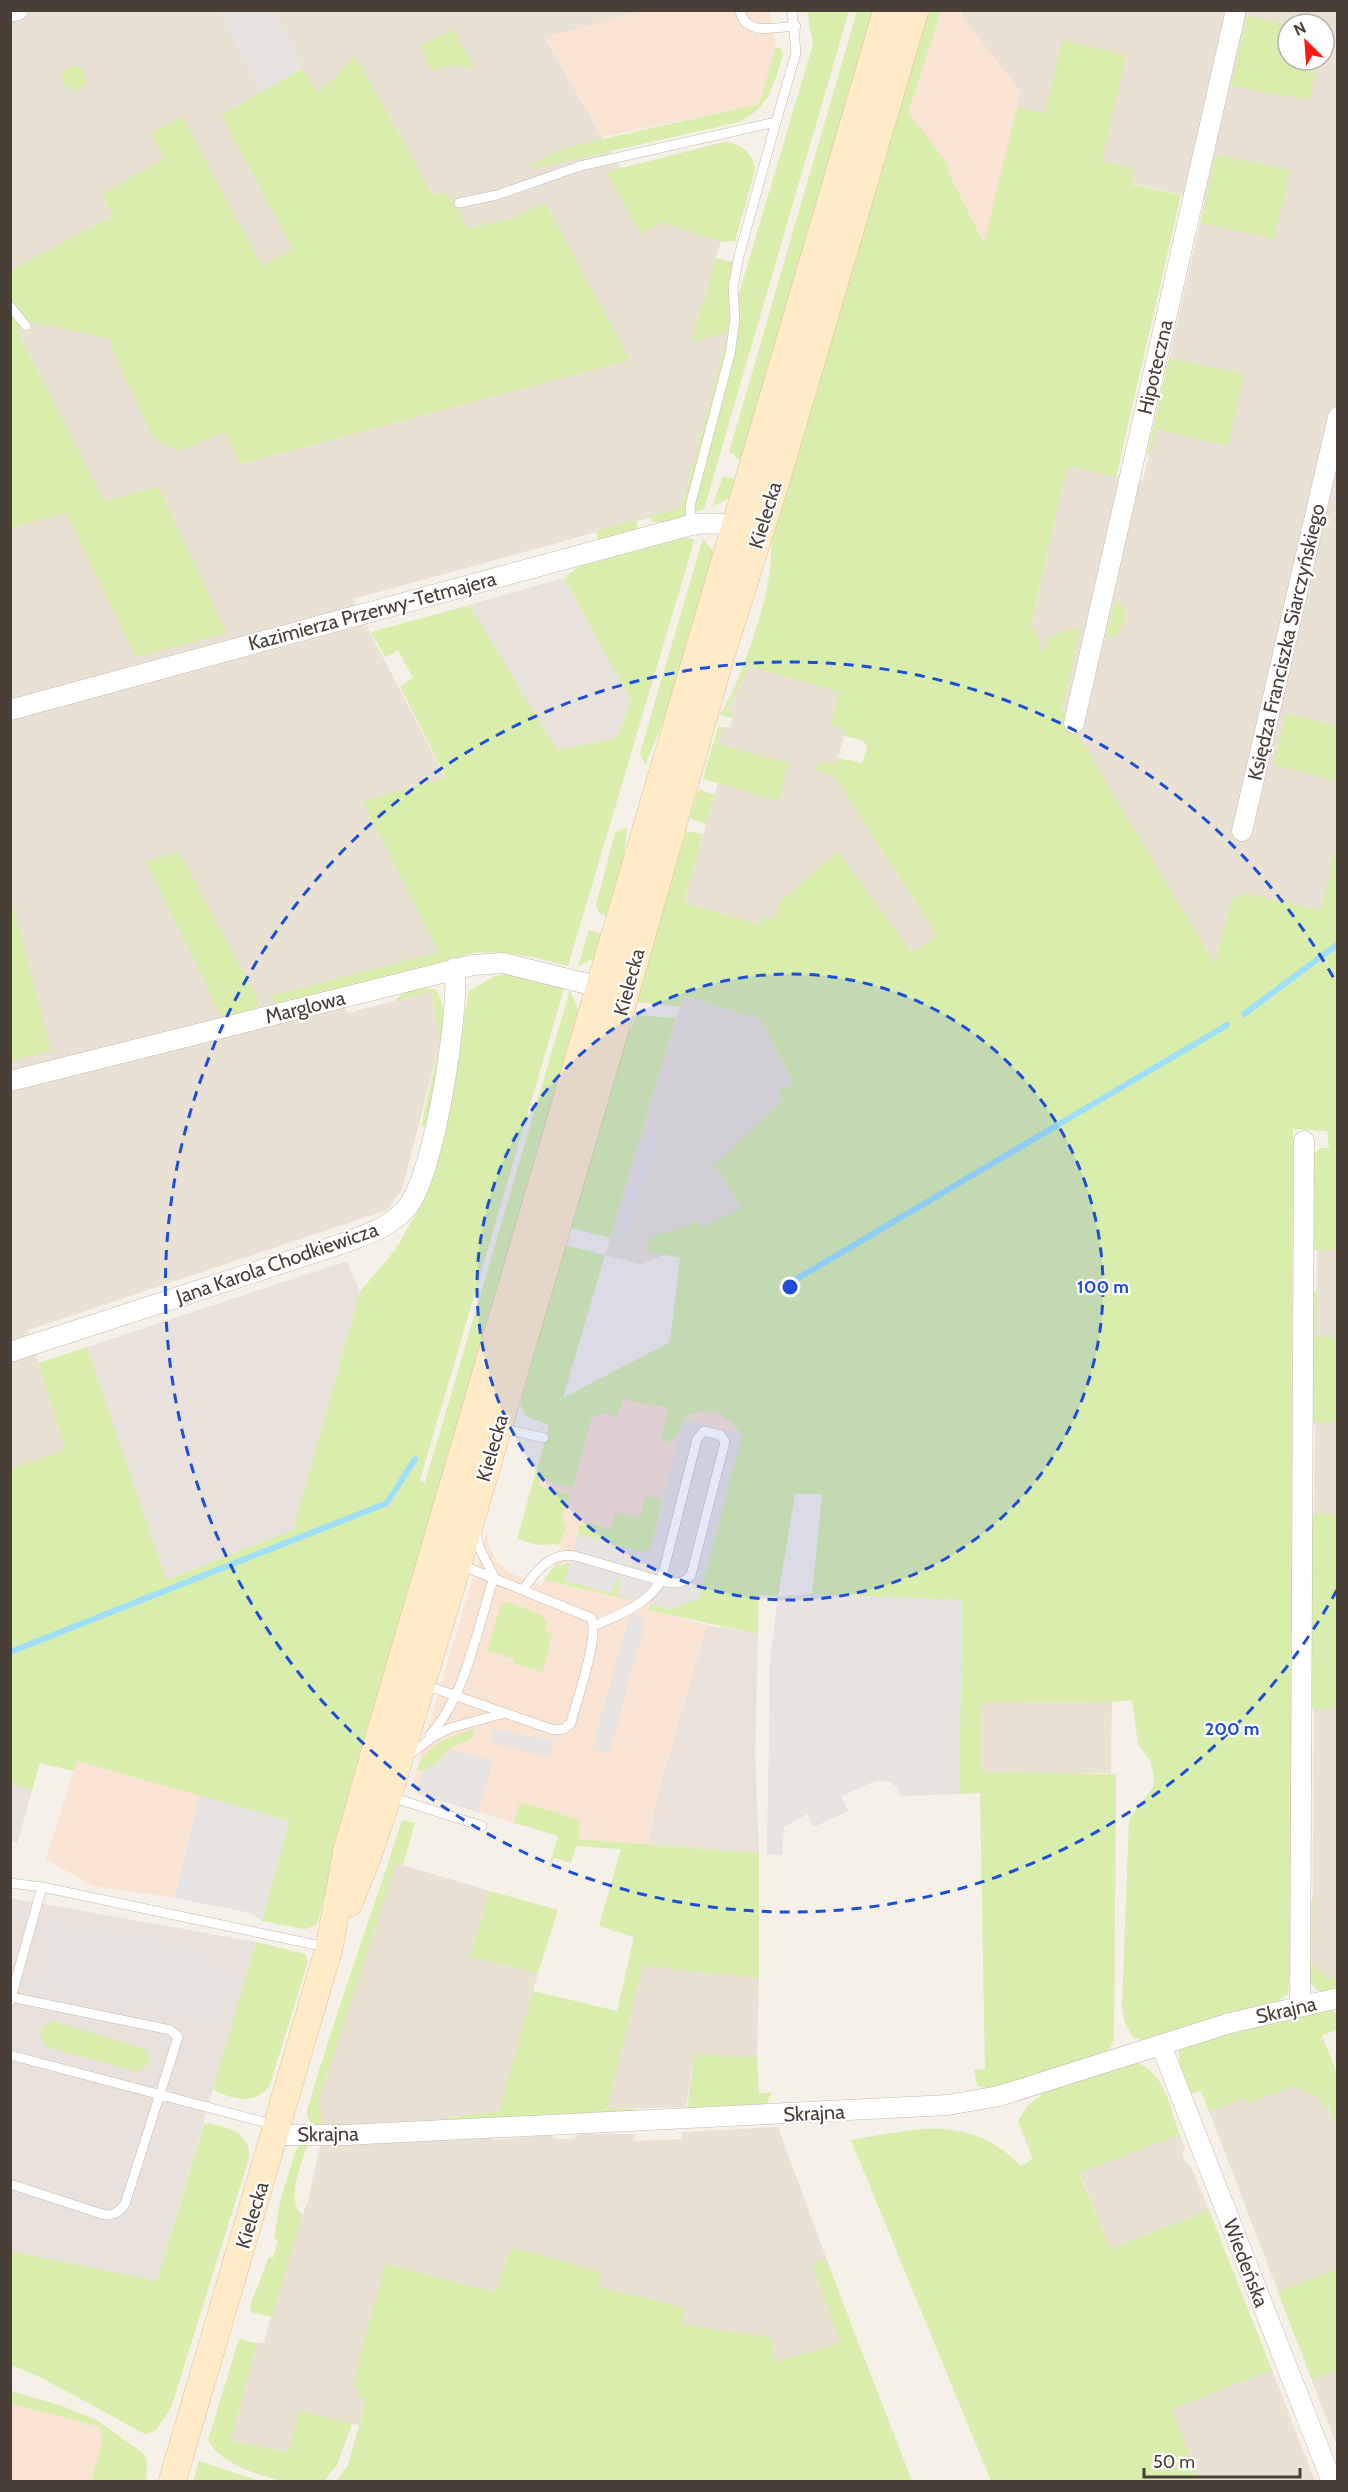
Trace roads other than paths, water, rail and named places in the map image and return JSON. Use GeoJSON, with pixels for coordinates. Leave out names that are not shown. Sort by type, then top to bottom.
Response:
{"type":"FeatureCollection","features":[{"type":"Feature","properties":{"kind":"main road","name":"Kielecka"},"geometry":{"type":"LineString","coordinates":[[329,1948],[367,1858],[391,1785],[414,1675],[441,1569],[600,987],[887,10]]}},
{"type":"Feature","properties":{"kind":"main road","name":"Kielecka"},"geometry":{"type":"LineString","coordinates":[[172,2481],[329,1948],[348,1850],[409,1636],[476,1503],[615,1030],[719,662],[766,514],[915,10]]}},
{"type":"Feature","properties":{"kind":"street"},"geometry":{"type":"LineString","coordinates":[[10,12],[18,10]]}},
{"type":"Feature","properties":{"kind":"street","name":"Hipoteczna"},"geometry":{"type":"LineString","coordinates":[[1074,723],[1236,10]]}},
{"type":"Feature","properties":{"kind":"street","name":"Księdza Franciszka Siarczyńskiego"},"geometry":{"type":"LineString","coordinates":[[1242,831],[1338,417]]}},
{"type":"Feature","properties":{"kind":"street"},"geometry":{"type":"LineString","coordinates":[[753,554],[747,535],[736,524],[766,514]]}},
{"type":"Feature","properties":{"kind":"street","name":"Kazimierza Przerwy-Tetmajera"},"geometry":{"type":"LineString","coordinates":[[10,710],[691,525],[720,521],[736,524]]}},
{"type":"Feature","properties":{"kind":"street","name":"Marglowa"},"geometry":{"type":"LineString","coordinates":[[10,1081],[455,968],[503,963],[600,987],[629,980]]}},
{"type":"Feature","properties":{"kind":"street","name":"Jana Karola Chodkiewicza"},"geometry":{"type":"LineString","coordinates":[[10,1352],[341,1244],[371,1233],[396,1218],[416,1193],[433,1142],[455,1002],[455,968]]}},
{"type":"Feature","properties":{"kind":"street"},"geometry":{"type":"LineString","coordinates":[[600,987],[611,1009],[615,1030]]}},
{"type":"Feature","properties":{"kind":"street"},"geometry":{"type":"LineString","coordinates":[[1300,2007],[1304,1141]]}},
{"type":"Feature","properties":{"kind":"street","name":"Skrajna"},"geometry":{"type":"LineString","coordinates":[[277,2130],[345,2135],[948,2105],[999,2096],[1230,2023],[1338,1998]]}},
{"type":"Feature","properties":{"kind":"street","name":"Wiedeńska"},"geometry":{"type":"LineString","coordinates":[[1161,2045],[1332,2481]]}},
{"type":"Feature","properties":{"kind":"lane"},"geometry":{"type":"LineString","coordinates":[[740,10],[745,22],[757,29],[796,26]]}},
{"type":"Feature","properties":{"kind":"lane"},"geometry":{"type":"LineString","coordinates":[[691,525],[690,506],[730,354],[735,320],[732,299],[737,266],[796,53],[796,26],[792,10]]}},
{"type":"Feature","properties":{"kind":"lane"},"geometry":{"type":"LineString","coordinates":[[459,203],[497,195],[580,166],[776,122]]}},
{"type":"Feature","properties":{"kind":"lane"},"geometry":{"type":"LineString","coordinates":[[10,306],[26,326]]}},
{"type":"Feature","properties":{"kind":"lane"},"geometry":{"type":"LineString","coordinates":[[499,1427],[544,1438]]}},
{"type":"Feature","properties":{"kind":"lane"},"geometry":{"type":"LineString","coordinates":[[523,1590],[534,1573],[550,1559],[567,1554],[661,1581],[676,1584],[691,1575],[725,1442],[721,1435],[704,1431],[697,1439],[661,1581],[653,1593],[640,1605],[594,1626]]}},
{"type":"Feature","properties":{"kind":"lane"},"geometry":{"type":"LineString","coordinates":[[391,1785],[420,1746],[437,1728],[456,1695],[494,1577],[476,1536],[476,1503]]}},
{"type":"Feature","properties":{"kind":"lane"},"geometry":{"type":"LineString","coordinates":[[409,1636],[407,1653],[414,1675],[456,1695],[554,1730],[567,1726],[581,1683],[594,1626],[591,1618],[494,1577],[441,1569]]}},
{"type":"Feature","properties":{"kind":"lane"},"geometry":{"type":"LineString","coordinates":[[420,1746],[450,1728],[505,1713]]}},
{"type":"Feature","properties":{"kind":"lane"},"geometry":{"type":"LineString","coordinates":[[379,1737],[376,1769],[391,1785],[482,1826]]}},
{"type":"Feature","properties":{"kind":"lane"},"geometry":{"type":"LineString","coordinates":[[10,1883],[42,1887],[329,1948]]}},
{"type":"Feature","properties":{"kind":"lane"},"geometry":{"type":"LineString","coordinates":[[10,2184],[105,2215],[116,2213],[125,2204],[178,2043],[174,2032],[11,1999],[42,1887]]}},
{"type":"Feature","properties":{"kind":"lane"},"geometry":{"type":"LineString","coordinates":[[10,2055],[161,2095],[277,2130]]}},
{"type":"Feature","properties":{"kind":"waterway"},"geometry":{"type":"LineString","coordinates":[[1244,1014],[1338,944]]}},
{"type":"Feature","properties":{"kind":"waterway"},"geometry":{"type":"LineString","coordinates":[[788,1284],[1227,1025]]}},
{"type":"Feature","properties":{"kind":"waterway"},"geometry":{"type":"LineString","coordinates":[[10,1652],[387,1503],[415,1459]]}}]}
